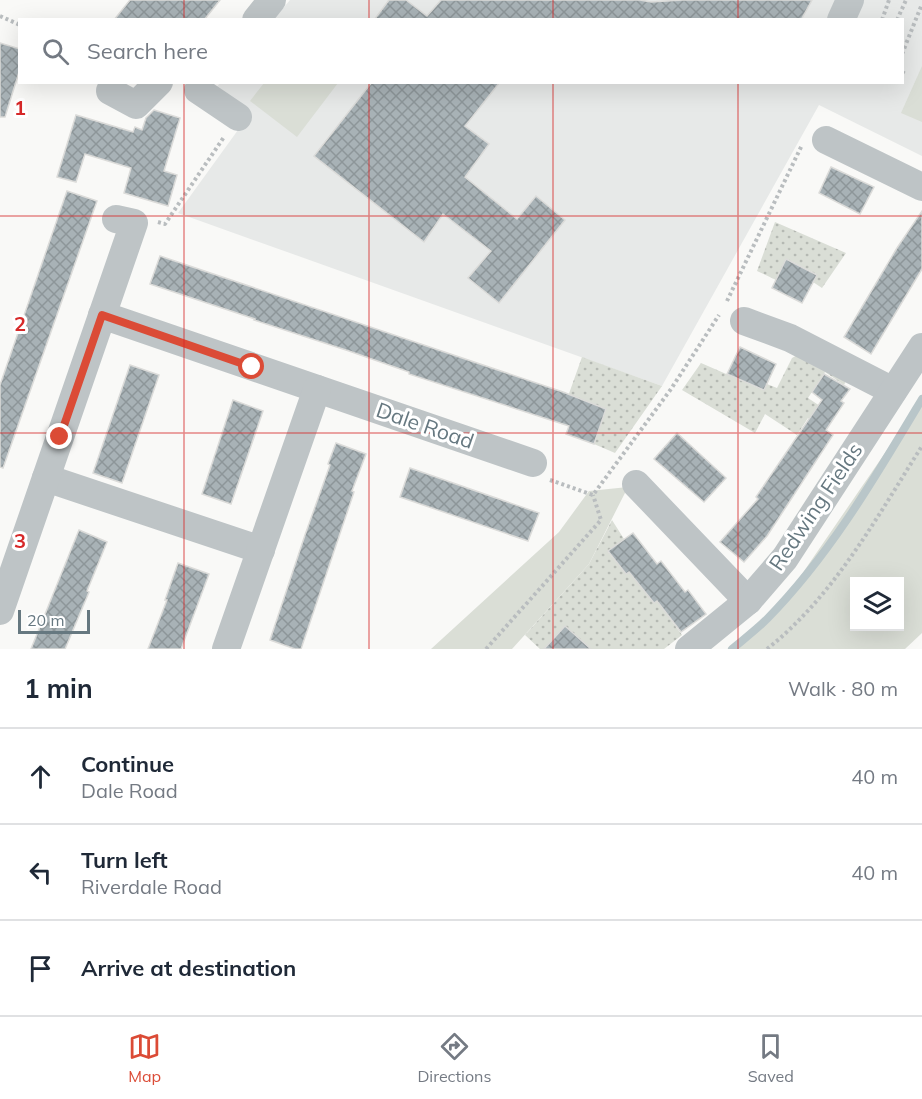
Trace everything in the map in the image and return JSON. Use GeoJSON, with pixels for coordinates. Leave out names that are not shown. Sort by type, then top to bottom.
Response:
{"type":"FeatureCollection","features":[{"type":"Feature","properties":{"kind":"street"},"geometry":{"type":"LineString","coordinates":[[258,18],[272,0]]}},
{"type":"Feature","properties":{"kind":"street"},"geometry":{"type":"LineString","coordinates":[[842,18],[850,0]]}},
{"type":"Feature","properties":{"kind":"street"},"geometry":{"type":"LineString","coordinates":[[110,91],[136,105],[157,84]]}},
{"type":"Feature","properties":{"kind":"street"},"geometry":{"type":"LineString","coordinates":[[193,85],[238,117]]}},
{"type":"Feature","properties":{"kind":"street"},"geometry":{"type":"LineString","coordinates":[[814,142],[922,187]]}},
{"type":"Feature","properties":{"kind":"street"},"geometry":{"type":"LineString","coordinates":[[0,611],[6,574],[46,478],[102,315],[125,221]]}},
{"type":"Feature","properties":{"kind":"street"},"geometry":{"type":"LineString","coordinates":[[730,312],[790,338],[893,391]]}},
{"type":"Feature","properties":{"kind":"street","name":"Dale Road"},"geometry":{"type":"LineString","coordinates":[[102,315],[533,463]]}},
{"type":"Feature","properties":{"kind":"street","name":"Redwing Fields"},"geometry":{"type":"LineString","coordinates":[[690,649],[748,601],[785,558],[922,347]]}},
{"type":"Feature","properties":{"kind":"street"},"geometry":{"type":"LineString","coordinates":[[226,649],[316,389]]}},
{"type":"Feature","properties":{"kind":"street"},"geometry":{"type":"LineString","coordinates":[[46,478],[261,550]]}},
{"type":"Feature","properties":{"kind":"street"},"geometry":{"type":"LineString","coordinates":[[636,484],[748,601]]}},
{"type":"Feature","properties":{"kind":"path"},"geometry":{"type":"LineString","coordinates":[[883,18],[889,0]]}},
{"type":"Feature","properties":{"kind":"path"},"geometry":{"type":"LineString","coordinates":[[898,18],[906,0]]}},
{"type":"Feature","properties":{"kind":"path"},"geometry":{"type":"LineString","coordinates":[[904,51],[922,4]]}},
{"type":"Feature","properties":{"kind":"path"},"geometry":{"type":"LineString","coordinates":[[0,16],[18,24]]}},
{"type":"Feature","properties":{"kind":"path"},"geometry":{"type":"LineString","coordinates":[[125,221],[154,229],[157,222],[165,224],[238,117]]}},
{"type":"Feature","properties":{"kind":"path"},"geometry":{"type":"LineString","coordinates":[[593,495],[730,312],[814,142]]}},
{"type":"Feature","properties":{"kind":"path"},"geometry":{"type":"LineString","coordinates":[[767,649],[782,637],[816,600],[858,548],[922,446]]}},
{"type":"Feature","properties":{"kind":"path"},"geometry":{"type":"LineString","coordinates":[[533,463],[547,479],[593,495]]}},
{"type":"Feature","properties":{"kind":"path"},"geometry":{"type":"LineString","coordinates":[[486,649],[601,520],[593,495]]}},
{"type":"Feature","properties":{"kind":"shaded area"},"geometry":{"type":"Polygon","coordinates":[[[290,0],[922,0],[922,156],[819,105],[662,386],[178,213],[251,112],[215,89],[219,84],[904,84],[904,18],[275,18],[290,0]]]}},
{"type":"Feature","properties":{"kind":"shaded area"},"geometry":{"type":"Polygon","coordinates":[[[922,66],[922,122],[901,113],[922,66]]]}},
{"type":"Feature","properties":{"kind":"shaded area"},"geometry":{"type":"Polygon","coordinates":[[[263,84],[337,84],[297,137],[250,101],[263,84]]]}},
{"type":"Feature","properties":{"kind":"shaded area"},"geometry":{"type":"Polygon","coordinates":[[[775,222],[846,253],[822,288],[813,282],[816,274],[787,259],[776,280],[757,271],[775,222]]]}},
{"type":"Feature","properties":{"kind":"shaded area"},"geometry":{"type":"Polygon","coordinates":[[[801,353],[846,381],[844,385],[825,372],[808,398],[823,408],[814,422],[808,418],[797,435],[765,414],[755,433],[682,390],[701,363],[763,390],[767,384],[777,388],[792,358],[801,353]]]}},
{"type":"Feature","properties":{"kind":"shaded area"},"geometry":{"type":"Polygon","coordinates":[[[582,357],[662,386],[615,453],[594,444],[606,409],[579,399],[566,402],[582,357]]]}},
{"type":"Feature","properties":{"kind":"shaded area"},"geometry":{"type":"Polygon","coordinates":[[[922,399],[922,633],[905,649],[735,649],[769,622],[922,399]]]}},
{"type":"Feature","properties":{"kind":"shaded area"},"geometry":{"type":"Polygon","coordinates":[[[628,487],[589,564],[512,649],[431,649],[559,532],[589,491],[628,487]]]}},
{"type":"Feature","properties":{"kind":"shaded area"},"geometry":{"type":"Polygon","coordinates":[[[612,520],[624,539],[608,552],[626,574],[637,565],[654,603],[667,593],[663,609],[682,635],[664,649],[591,649],[565,626],[544,649],[540,649],[525,635],[589,564],[612,520]]]}},
{"type":"Feature","properties":{"kind":"building"},"geometry":{"type":"Polygon","coordinates":[[[130,0],[220,0],[206,18],[116,18],[130,0]]]}},
{"type":"Feature","properties":{"kind":"building"},"geometry":{"type":"Polygon","coordinates":[[[389,0],[406,0],[427,16],[441,0],[640,0],[651,2],[812,0],[802,18],[376,18],[389,0]]]}},
{"type":"Feature","properties":{"kind":"building"},"geometry":{"type":"Polygon","coordinates":[[[0,43],[18,48],[18,75],[5,117],[0,117],[0,43]]]}},
{"type":"Feature","properties":{"kind":"building"},"geometry":{"type":"Polygon","coordinates":[[[370,84],[498,84],[465,126],[489,144],[465,177],[517,219],[536,196],[565,220],[499,303],[468,278],[491,251],[443,214],[424,242],[314,156],[370,84]]]}},
{"type":"Feature","properties":{"kind":"building"},"geometry":{"type":"Polygon","coordinates":[[[154,110],[180,118],[164,171],[177,175],[168,206],[124,193],[131,168],[85,154],[76,182],[57,177],[76,115],[133,132],[135,127],[142,130],[146,118],[154,110]]]}},
{"type":"Feature","properties":{"kind":"building"},"geometry":{"type":"Polygon","coordinates":[[[831,167],[874,187],[860,214],[819,193],[831,167]]]}},
{"type":"Feature","properties":{"kind":"building"},"geometry":{"type":"Polygon","coordinates":[[[67,191],[97,201],[3,468],[0,467],[0,385],[67,191]]]}},
{"type":"Feature","properties":{"kind":"building"},"geometry":{"type":"Polygon","coordinates":[[[922,211],[922,269],[871,354],[844,337],[922,211]]]}},
{"type":"Feature","properties":{"kind":"building"},"geometry":{"type":"Polygon","coordinates":[[[160,256],[563,392],[606,409],[594,444],[566,434],[569,426],[409,374],[409,372],[349,351],[150,284],[160,256]]]}},
{"type":"Feature","properties":{"kind":"building"},"geometry":{"type":"Polygon","coordinates":[[[786,259],[817,275],[802,303],[772,288],[786,259]]]}},
{"type":"Feature","properties":{"kind":"building"},"geometry":{"type":"Polygon","coordinates":[[[740,347],[776,364],[764,390],[727,374],[740,347]]]}},
{"type":"Feature","properties":{"kind":"building"},"geometry":{"type":"Polygon","coordinates":[[[130,365],[159,375],[122,483],[93,473],[130,365]]]}},
{"type":"Feature","properties":{"kind":"building"},"geometry":{"type":"Polygon","coordinates":[[[824,374],[850,389],[841,401],[844,403],[826,430],[833,435],[767,536],[744,562],[720,542],[758,499],[756,497],[822,400],[812,392],[824,374]]]}},
{"type":"Feature","properties":{"kind":"building"},"geometry":{"type":"Polygon","coordinates":[[[233,400],[263,411],[231,504],[202,494],[233,400]]]}},
{"type":"Feature","properties":{"kind":"building"},"geometry":{"type":"Polygon","coordinates":[[[677,433],[726,478],[704,502],[654,459],[677,433]]]}},
{"type":"Feature","properties":{"kind":"building"},"geometry":{"type":"Polygon","coordinates":[[[336,443],[366,454],[301,649],[295,649],[270,640],[336,443]]]}},
{"type":"Feature","properties":{"kind":"building"},"geometry":{"type":"Polygon","coordinates":[[[410,468],[539,513],[528,541],[400,497],[410,468]]]}},
{"type":"Feature","properties":{"kind":"building"},"geometry":{"type":"Polygon","coordinates":[[[79,530],[107,542],[87,591],[89,592],[65,649],[31,649],[79,530]]]}},
{"type":"Feature","properties":{"kind":"building"},"geometry":{"type":"Polygon","coordinates":[[[633,533],[657,564],[661,561],[685,592],[688,590],[706,614],[681,632],[657,601],[654,603],[629,572],[626,574],[608,551],[633,533]]]}},
{"type":"Feature","properties":{"kind":"building"},"geometry":{"type":"Polygon","coordinates":[[[178,563],[209,574],[181,649],[148,649],[167,600],[165,600],[178,563]]]}},
{"type":"Feature","properties":{"kind":"building"},"geometry":{"type":"Polygon","coordinates":[[[565,626],[591,649],[544,649],[565,626]]]}},
{"type":"Feature","properties":{"kind":"waterway"},"geometry":{"type":"LineString","coordinates":[[732,649],[767,619],[832,542],[922,399]]}},
{"type":"Feature","properties":{"kind":"route"},"geometry":{"type":"LineString","coordinates":[[60,437],[102,315],[252,367]]}}]}
